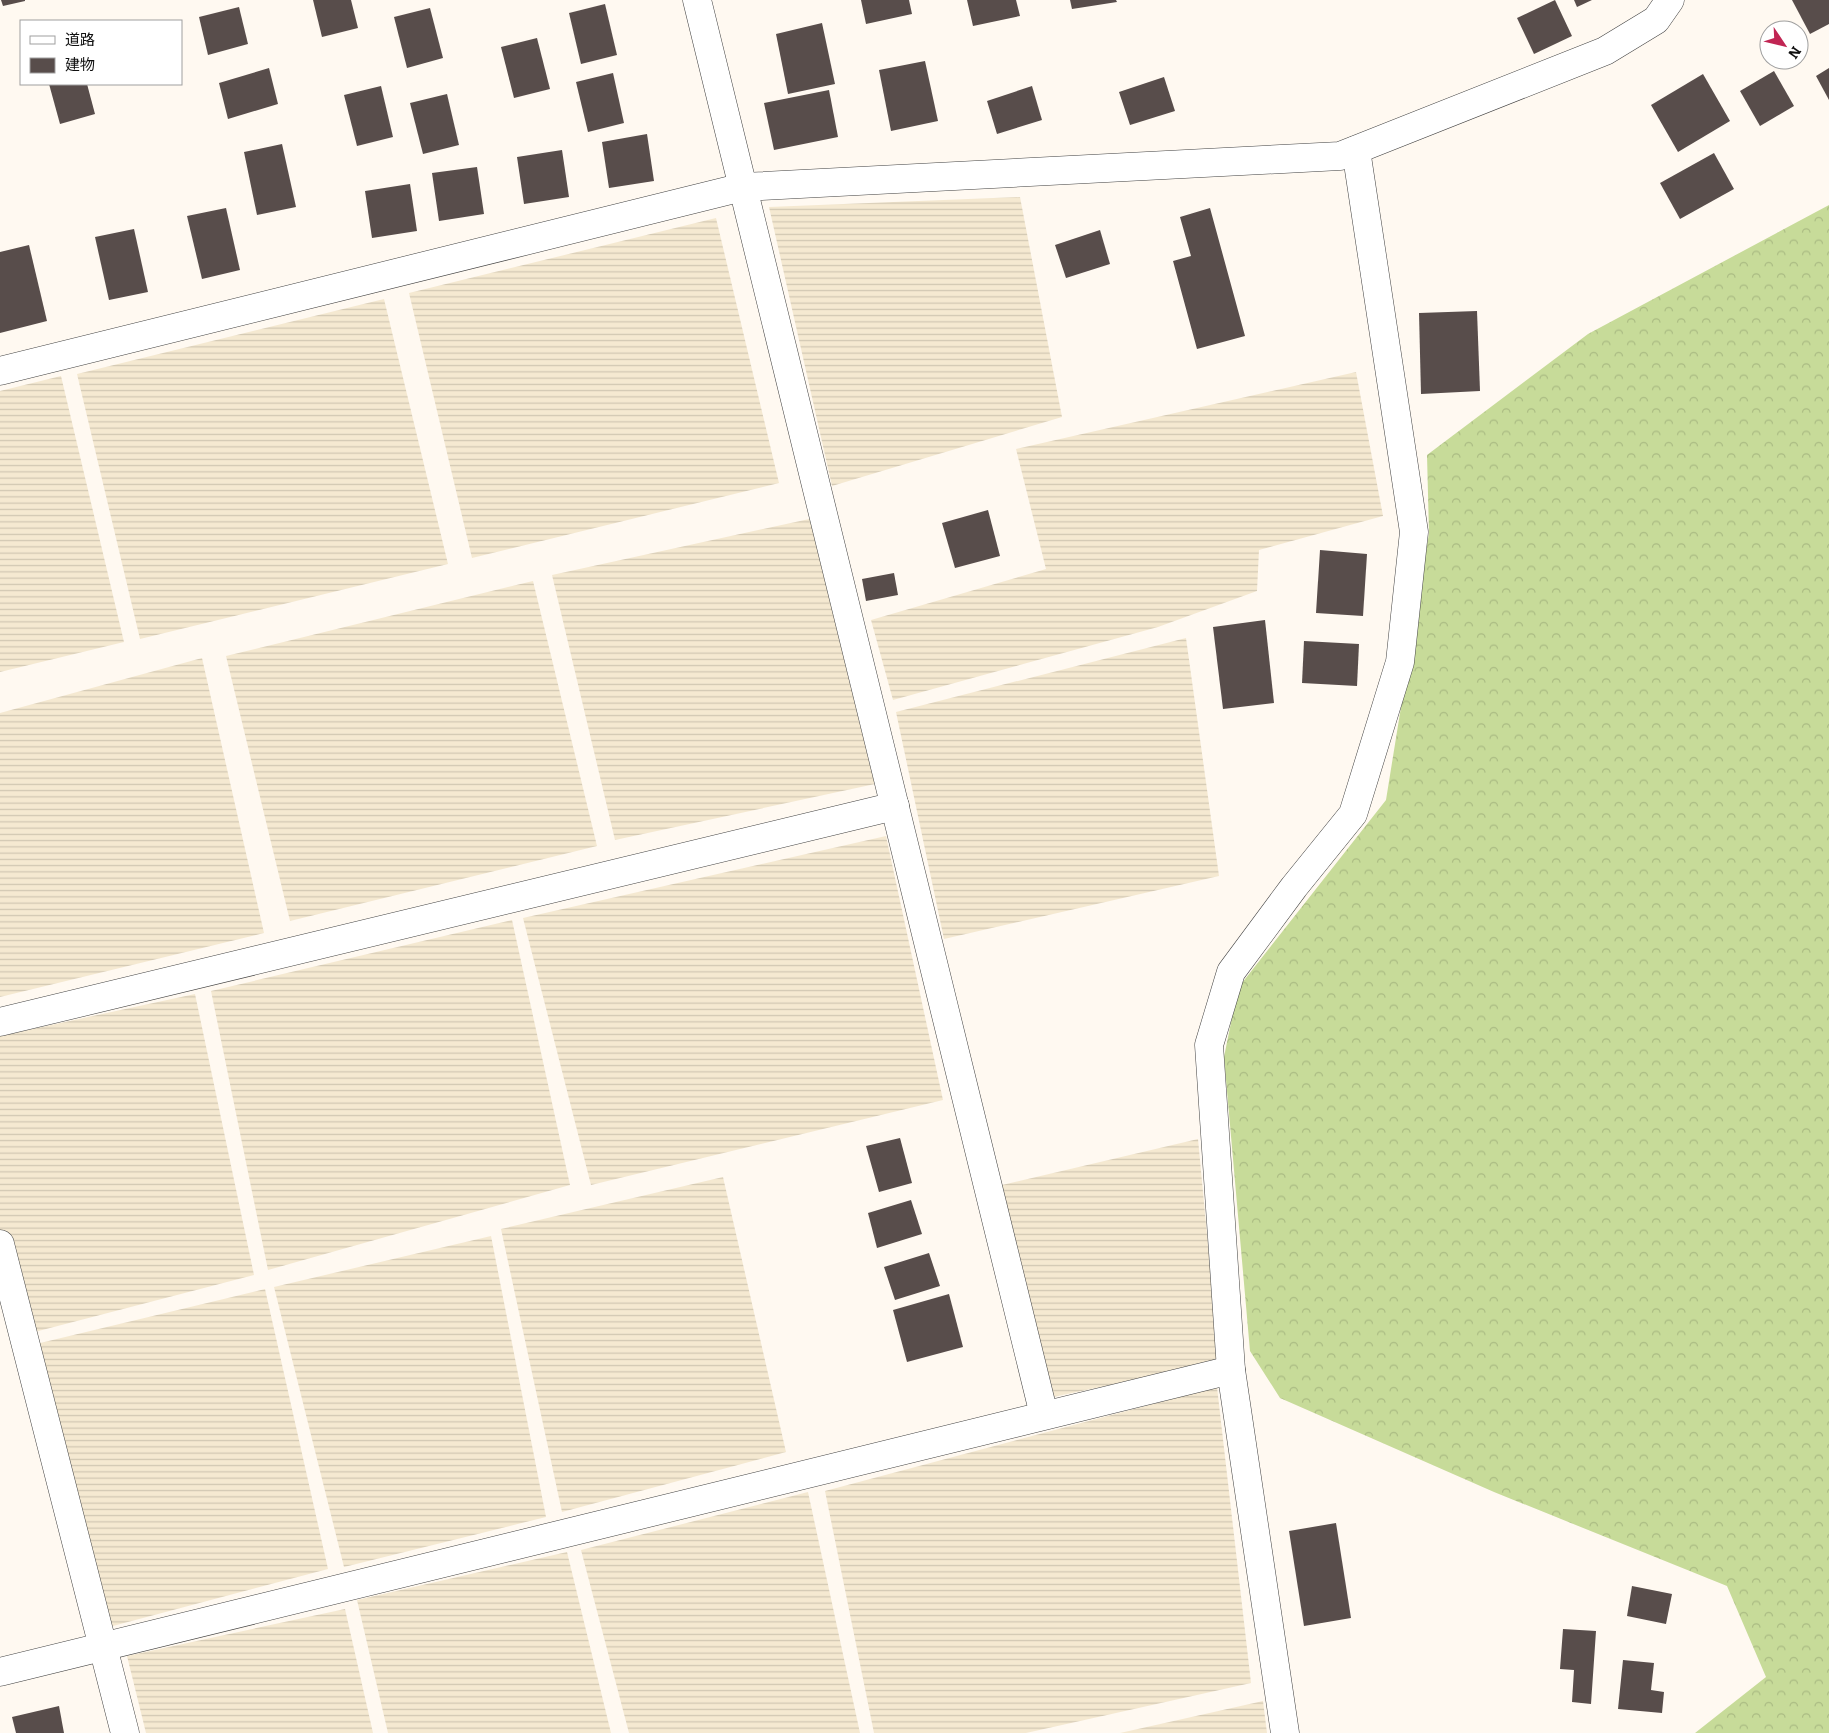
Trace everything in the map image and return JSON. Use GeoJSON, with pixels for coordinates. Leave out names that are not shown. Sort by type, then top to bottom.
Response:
{"type":"FeatureCollection","features":[{"type":"Feature","properties":{"kind":"street"},"geometry":{"type":"LineString","coordinates":[[697,0],[1044,1416]]}},
{"type":"Feature","properties":{"kind":"street"},"geometry":{"type":"LineString","coordinates":[[0,371],[743,186],[1340,156],[1606,51],[1656,20],[1670,0]]}},
{"type":"Feature","properties":{"kind":"street"},"geometry":{"type":"LineString","coordinates":[[1285,1733],[1231,1370],[1209,1045],[1231,972],[1294,887],[1353,814],[1400,662],[1414,532],[1356,150]]}},
{"type":"Feature","properties":{"kind":"street"},"geometry":{"type":"LineString","coordinates":[[0,1022],[895,806]]}},
{"type":"Feature","properties":{"kind":"street"},"geometry":{"type":"LineString","coordinates":[[0,1244],[125,1733]]}},
{"type":"Feature","properties":{"kind":"street"},"geometry":{"type":"LineString","coordinates":[[0,1672],[1231,1370]]}},
{"type":"Feature","properties":{"kind":"shaded area"},"geometry":{"type":"Polygon","coordinates":[[[1020,197],[1062,417],[832,486],[769,207],[1020,197]]]}},
{"type":"Feature","properties":{"kind":"shaded area"},"geometry":{"type":"Polygon","coordinates":[[[716,218],[779,483],[472,558],[409,293],[716,218]]]}},
{"type":"Feature","properties":{"kind":"shaded area"},"geometry":{"type":"Polygon","coordinates":[[[384,299],[448,564],[140,639],[77,374],[384,299]]]}},
{"type":"Feature","properties":{"kind":"shaded area"},"geometry":{"type":"Polygon","coordinates":[[[1356,372],[1383,516],[1259,550],[1257,591],[1158,627],[893,700],[871,620],[1046,569],[1016,449],[1356,372]]]}},
{"type":"Feature","properties":{"kind":"shaded area"},"geometry":{"type":"Polygon","coordinates":[[[61,376],[124,642],[0,672],[0,391],[61,376]]]}},
{"type":"Feature","properties":{"kind":"shaded area"},"geometry":{"type":"Polygon","coordinates":[[[823,516],[889,781],[615,840],[552,575],[823,516]]]}},
{"type":"Feature","properties":{"kind":"shaded area"},"geometry":{"type":"Polygon","coordinates":[[[533,581],[597,846],[290,921],[226,656],[533,581]]]}},
{"type":"Feature","properties":{"kind":"shaded area"},"geometry":{"type":"Polygon","coordinates":[[[1186,638],[1219,876],[944,939],[896,712],[1186,638]]]}},
{"type":"Feature","properties":{"kind":"shaded area"},"geometry":{"type":"Polygon","coordinates":[[[202,658],[264,933],[0,997],[0,713],[202,658]]]}},
{"type":"Feature","properties":{"kind":"shaded area"},"geometry":{"type":"Polygon","coordinates":[[[886,836],[943,1100],[591,1185],[523,918],[886,836]]]}},
{"type":"Feature","properties":{"kind":"shaded area"},"geometry":{"type":"Polygon","coordinates":[[[512,920],[570,1185],[268,1270],[211,991],[512,920]]]}},
{"type":"Feature","properties":{"kind":"shaded area"},"geometry":{"type":"Polygon","coordinates":[[[195,994],[254,1275],[23,1335],[0,1238],[0,1036],[195,994]]]}},
{"type":"Feature","properties":{"kind":"shaded area"},"geometry":{"type":"Polygon","coordinates":[[[1198,1139],[1219,1362],[1053,1397],[1002,1185],[1198,1139]]]}},
{"type":"Feature","properties":{"kind":"shaded area"},"geometry":{"type":"Polygon","coordinates":[[[723,1177],[786,1452],[562,1512],[501,1229],[723,1177]]]}},
{"type":"Feature","properties":{"kind":"shaded area"},"geometry":{"type":"Polygon","coordinates":[[[491,1236],[546,1517],[344,1567],[274,1287],[491,1236]]]}},
{"type":"Feature","properties":{"kind":"shaded area"},"geometry":{"type":"Polygon","coordinates":[[[265,1289],[328,1569],[109,1627],[36,1344],[265,1289]]]}},
{"type":"Feature","properties":{"kind":"shaded area"},"geometry":{"type":"Polygon","coordinates":[[[1217,1387],[1251,1683],[1026,1733],[874,1733],[825,1491],[1217,1387]]]}},
{"type":"Feature","properties":{"kind":"shaded area"},"geometry":{"type":"Polygon","coordinates":[[[808,1492],[860,1733],[629,1733],[581,1550],[808,1492]]]}},
{"type":"Feature","properties":{"kind":"shaded area"},"geometry":{"type":"Polygon","coordinates":[[[567,1552],[611,1733],[388,1733],[357,1600],[567,1552]]]}},
{"type":"Feature","properties":{"kind":"shaded area"},"geometry":{"type":"Polygon","coordinates":[[[345,1609],[373,1733],[146,1733],[127,1656],[345,1609]]]}},
{"type":"Feature","properties":{"kind":"shaded area"},"geometry":{"type":"Polygon","coordinates":[[[1263,1701],[1267,1733],[1120,1733],[1263,1701]]]}},
{"type":"Feature","properties":{"kind":"green space"},"geometry":{"type":"Polygon","coordinates":[[[1829,205],[1829,1733],[1695,1733],[1766,1677],[1727,1586],[1494,1492],[1280,1398],[1250,1351],[1224,1057],[1238,988],[1386,800],[1429,533],[1427,455],[1588,334],[1829,205]]]}},
{"type":"Feature","properties":{"kind":"building"},"geometry":{"type":"Polygon","coordinates":[[[1,0],[25,0],[25,1],[3,6],[1,0]]]}},
{"type":"Feature","properties":{"kind":"building"},"geometry":{"type":"Polygon","coordinates":[[[313,0],[351,0],[358,28],[322,37],[313,0]]]}},
{"type":"Feature","properties":{"kind":"building"},"geometry":{"type":"Polygon","coordinates":[[[861,0],[909,0],[912,14],[866,24],[861,0]]]}},
{"type":"Feature","properties":{"kind":"building"},"geometry":{"type":"Polygon","coordinates":[[[967,0],[1016,0],[1020,16],[973,26],[967,0]]]}},
{"type":"Feature","properties":{"kind":"building"},"geometry":{"type":"Polygon","coordinates":[[[1070,0],[1116,0],[1117,2],[1072,9],[1070,0]]]}},
{"type":"Feature","properties":{"kind":"building"},"geometry":{"type":"Polygon","coordinates":[[[1555,0],[1572,36],[1534,54],[1517,18],[1555,0]]]}},
{"type":"Feature","properties":{"kind":"building"},"geometry":{"type":"Polygon","coordinates":[[[1574,0],[1592,0],[1577,7],[1574,0]]]}},
{"type":"Feature","properties":{"kind":"building"},"geometry":{"type":"Polygon","coordinates":[[[1792,0],[1829,0],[1829,24],[1810,34],[1809,20],[1803,20],[1792,0]]]}},
{"type":"Feature","properties":{"kind":"building"},"geometry":{"type":"Polygon","coordinates":[[[605,4],[617,55],[581,64],[569,13],[605,4]]]}},
{"type":"Feature","properties":{"kind":"building"},"geometry":{"type":"Polygon","coordinates":[[[239,7],[248,44],[208,55],[199,17],[239,7]]]}},
{"type":"Feature","properties":{"kind":"building"},"geometry":{"type":"Polygon","coordinates":[[[430,8],[443,58],[407,68],[394,17],[430,8]]]}},
{"type":"Feature","properties":{"kind":"building"},"geometry":{"type":"Polygon","coordinates":[[[822,23],[835,84],[788,94],[776,34],[822,23]]]}},
{"type":"Feature","properties":{"kind":"building"},"geometry":{"type":"Polygon","coordinates":[[[537,38],[550,89],[514,98],[501,47],[537,38]]]}},
{"type":"Feature","properties":{"kind":"building"},"geometry":{"type":"Polygon","coordinates":[[[925,61],[938,121],[891,131],[879,70],[925,61]]]}},
{"type":"Feature","properties":{"kind":"building"},"geometry":{"type":"Polygon","coordinates":[[[269,68],[278,104],[228,119],[219,83],[269,68]]]}},
{"type":"Feature","properties":{"kind":"building"},"geometry":{"type":"Polygon","coordinates":[[[1829,68],[1829,100],[1816,76],[1829,68]]]}},
{"type":"Feature","properties":{"kind":"building"},"geometry":{"type":"Polygon","coordinates":[[[1774,71],[1794,106],[1760,126],[1740,91],[1774,71]]]}},
{"type":"Feature","properties":{"kind":"building"},"geometry":{"type":"Polygon","coordinates":[[[613,73],[624,123],[588,132],[576,82],[613,73]]]}},
{"type":"Feature","properties":{"kind":"building"},"geometry":{"type":"Polygon","coordinates":[[[1703,74],[1730,121],[1678,152],[1651,105],[1703,74]]]}},
{"type":"Feature","properties":{"kind":"building"},"geometry":{"type":"Polygon","coordinates":[[[1164,77],[1175,111],[1130,125],[1119,92],[1164,77]]]}},
{"type":"Feature","properties":{"kind":"building"},"geometry":{"type":"Polygon","coordinates":[[[49,85],[87,85],[95,114],[60,124],[49,85]]]}},
{"type":"Feature","properties":{"kind":"building"},"geometry":{"type":"Polygon","coordinates":[[[381,86],[393,137],[357,146],[344,95],[381,86]]]}},
{"type":"Feature","properties":{"kind":"building"},"geometry":{"type":"Polygon","coordinates":[[[1032,86],[1042,120],[997,134],[987,101],[1032,86]]]}},
{"type":"Feature","properties":{"kind":"building"},"geometry":{"type":"Polygon","coordinates":[[[829,90],[838,137],[774,150],[764,103],[829,90]]]}},
{"type":"Feature","properties":{"kind":"building"},"geometry":{"type":"Polygon","coordinates":[[[447,94],[459,145],[423,154],[410,103],[447,94]]]}},
{"type":"Feature","properties":{"kind":"building"},"geometry":{"type":"Polygon","coordinates":[[[647,134],[654,181],[609,188],[602,142],[647,134]]]}},
{"type":"Feature","properties":{"kind":"building"},"geometry":{"type":"Polygon","coordinates":[[[282,144],[296,207],[257,215],[244,152],[282,144]]]}},
{"type":"Feature","properties":{"kind":"building"},"geometry":{"type":"Polygon","coordinates":[[[562,150],[569,197],[524,204],[517,157],[562,150]]]}},
{"type":"Feature","properties":{"kind":"building"},"geometry":{"type":"Polygon","coordinates":[[[1714,153],[1734,189],[1680,219],[1660,183],[1714,153]]]}},
{"type":"Feature","properties":{"kind":"building"},"geometry":{"type":"Polygon","coordinates":[[[477,167],[484,214],[439,221],[432,173],[477,167]]]}},
{"type":"Feature","properties":{"kind":"building"},"geometry":{"type":"Polygon","coordinates":[[[410,184],[417,231],[372,238],[365,191],[410,184]]]}},
{"type":"Feature","properties":{"kind":"building"},"geometry":{"type":"Polygon","coordinates":[[[226,208],[240,270],[202,279],[187,216],[226,208]]]}},
{"type":"Feature","properties":{"kind":"building"},"geometry":{"type":"Polygon","coordinates":[[[1210,208],[1245,336],[1197,349],[1173,261],[1191,256],[1180,217],[1210,208]]]}},
{"type":"Feature","properties":{"kind":"building"},"geometry":{"type":"Polygon","coordinates":[[[134,229],[148,292],[109,300],[95,237],[134,229]]]}},
{"type":"Feature","properties":{"kind":"building"},"geometry":{"type":"Polygon","coordinates":[[[1100,230],[1110,264],[1066,278],[1055,245],[1100,230]]]}},
{"type":"Feature","properties":{"kind":"building"},"geometry":{"type":"Polygon","coordinates":[[[29,245],[47,321],[0,333],[0,252],[29,245]]]}},
{"type":"Feature","properties":{"kind":"building"},"geometry":{"type":"Polygon","coordinates":[[[1477,311],[1480,391],[1421,394],[1419,313],[1477,311]]]}},
{"type":"Feature","properties":{"kind":"building"},"geometry":{"type":"Polygon","coordinates":[[[988,510],[1000,556],[955,568],[942,523],[988,510]]]}},
{"type":"Feature","properties":{"kind":"building"},"geometry":{"type":"Polygon","coordinates":[[[1320,550],[1367,554],[1363,616],[1316,613],[1320,550]]]}},
{"type":"Feature","properties":{"kind":"building"},"geometry":{"type":"Polygon","coordinates":[[[894,573],[898,595],[866,601],[862,579],[894,573]]]}},
{"type":"Feature","properties":{"kind":"building"},"geometry":{"type":"Polygon","coordinates":[[[1265,620],[1274,703],[1223,709],[1213,627],[1265,620]]]}},
{"type":"Feature","properties":{"kind":"building"},"geometry":{"type":"Polygon","coordinates":[[[1304,641],[1359,644],[1357,686],[1302,683],[1304,641]]]}},
{"type":"Feature","properties":{"kind":"building"},"geometry":{"type":"Polygon","coordinates":[[[900,1138],[912,1183],[879,1192],[866,1146],[900,1138]]]}},
{"type":"Feature","properties":{"kind":"building"},"geometry":{"type":"Polygon","coordinates":[[[911,1200],[922,1234],[877,1248],[868,1213],[911,1200]]]}},
{"type":"Feature","properties":{"kind":"building"},"geometry":{"type":"Polygon","coordinates":[[[929,1253],[940,1286],[895,1300],[884,1267],[929,1253]]]}},
{"type":"Feature","properties":{"kind":"building"},"geometry":{"type":"Polygon","coordinates":[[[949,1294],[963,1347],[907,1362],[893,1310],[949,1294]]]}},
{"type":"Feature","properties":{"kind":"building"},"geometry":{"type":"Polygon","coordinates":[[[1336,1523],[1351,1618],[1304,1626],[1289,1531],[1336,1523]]]}},
{"type":"Feature","properties":{"kind":"building"},"geometry":{"type":"Polygon","coordinates":[[[1632,1586],[1672,1594],[1666,1624],[1627,1616],[1632,1586]]]}},
{"type":"Feature","properties":{"kind":"building"},"geometry":{"type":"Polygon","coordinates":[[[1563,1629],[1596,1631],[1591,1704],[1572,1702],[1574,1670],[1560,1669],[1563,1629]]]}},
{"type":"Feature","properties":{"kind":"building"},"geometry":{"type":"Polygon","coordinates":[[[1623,1660],[1654,1663],[1651,1690],[1664,1692],[1662,1713],[1618,1709],[1623,1660]]]}},
{"type":"Feature","properties":{"kind":"building"},"geometry":{"type":"Polygon","coordinates":[[[59,1706],[64,1733],[16,1733],[12,1717],[59,1706]]]}}]}
